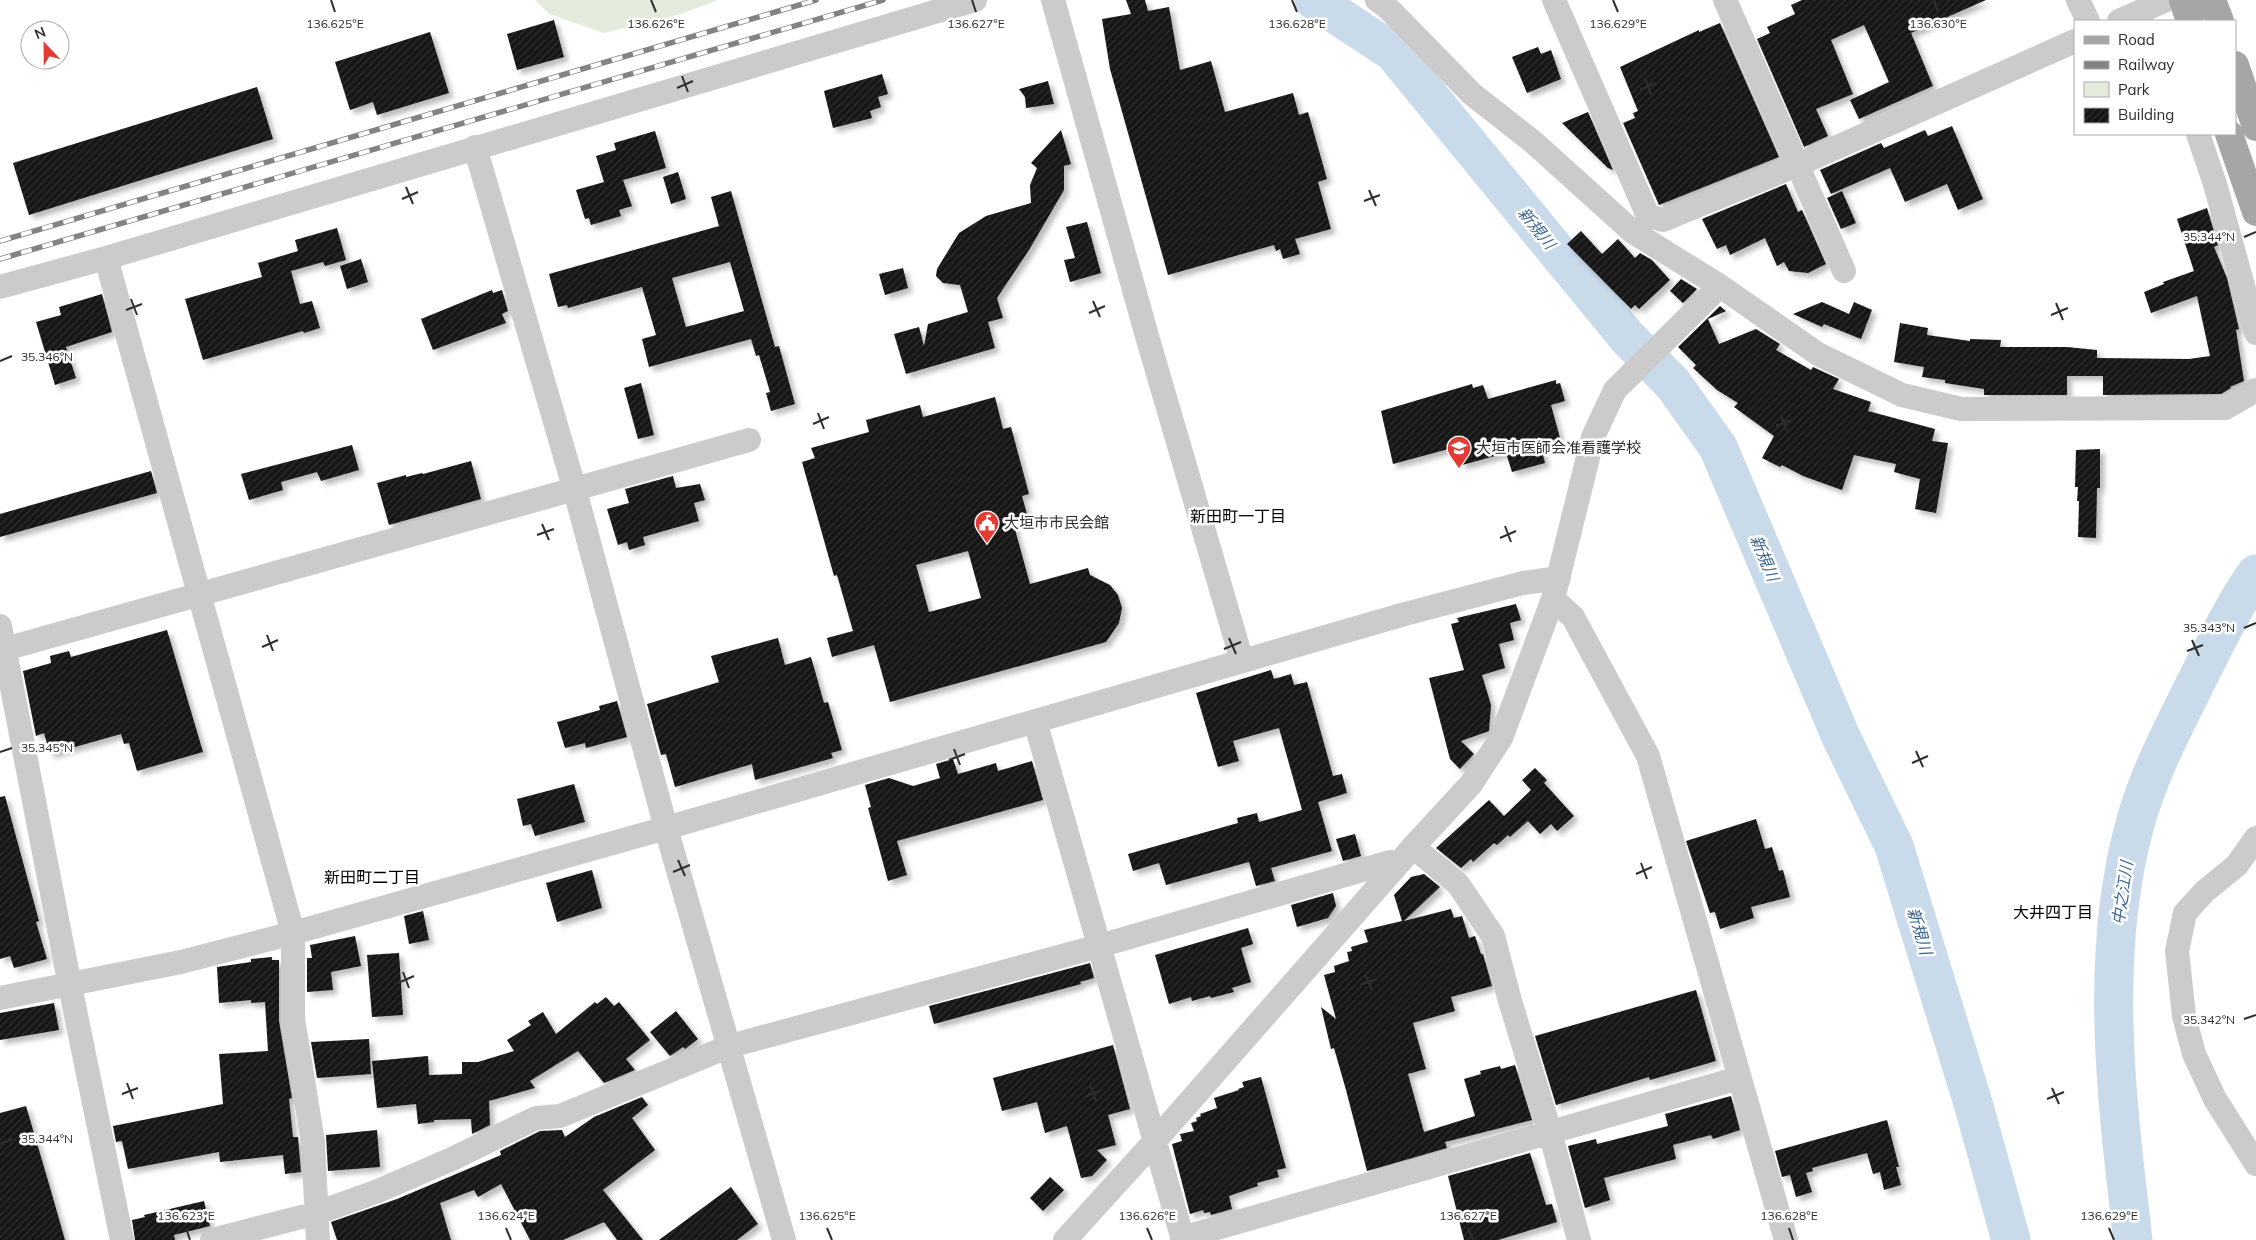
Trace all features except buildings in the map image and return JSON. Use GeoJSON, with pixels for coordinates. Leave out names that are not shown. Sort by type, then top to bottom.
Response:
{"type":"FeatureCollection","features":[{"type":"Feature","properties":{"kind":"main road"},"geometry":{"type":"LineString","coordinates":[[2183,0],[2190,20]]}},
{"type":"Feature","properties":{"kind":"main road"},"geometry":{"type":"LineString","coordinates":[[2212,0],[2220,20]]}},
{"type":"Feature","properties":{"kind":"main road"},"geometry":{"type":"LineString","coordinates":[[2236,68],[2256,127]]}},
{"type":"Feature","properties":{"kind":"main road"},"geometry":{"type":"LineString","coordinates":[[2229,135],[2256,212]]}},
{"type":"Feature","properties":{"kind":"street"},"geometry":{"type":"LineString","coordinates":[[0,287],[106,258],[975,0]]}},
{"type":"Feature","properties":{"kind":"street"},"geometry":{"type":"LineString","coordinates":[[1052,0],[1146,336],[1242,662]]}},
{"type":"Feature","properties":{"kind":"street"},"geometry":{"type":"LineString","coordinates":[[1377,0],[1386,6],[1472,94],[1720,286],[1818,354],[1902,395],[1961,409],[2225,408],[2256,390]]}},
{"type":"Feature","properties":{"kind":"street"},"geometry":{"type":"LineString","coordinates":[[1554,0],[1641,224]]}},
{"type":"Feature","properties":{"kind":"street"},"geometry":{"type":"LineString","coordinates":[[1725,0],[1844,271]]}},
{"type":"Feature","properties":{"kind":"street"},"geometry":{"type":"LineString","coordinates":[[2078,0],[2088,20]]}},
{"type":"Feature","properties":{"kind":"street"},"geometry":{"type":"LineString","coordinates":[[2121,20],[2159,9]]}},
{"type":"Feature","properties":{"kind":"street"},"geometry":{"type":"LineString","coordinates":[[1641,224],[1664,220],[1797,165],[2074,41]]}},
{"type":"Feature","properties":{"kind":"street"},"geometry":{"type":"LineString","coordinates":[[2198,135],[2215,184],[2256,333]]}},
{"type":"Feature","properties":{"kind":"street"},"geometry":{"type":"LineString","coordinates":[[475,147],[574,487],[666,828],[730,1046],[784,1240]]}},
{"type":"Feature","properties":{"kind":"street"},"geometry":{"type":"LineString","coordinates":[[106,258],[293,933],[293,1019],[313,1142],[318,1240]]}},
{"type":"Feature","properties":{"kind":"street"},"geometry":{"type":"LineString","coordinates":[[1065,1240],[1471,784],[1501,738],[1556,588],[1593,437],[1614,390],[1720,286]]}},
{"type":"Feature","properties":{"kind":"street"},"geometry":{"type":"LineString","coordinates":[[5,649],[574,487],[749,440]]}},
{"type":"Feature","properties":{"kind":"street"},"geometry":{"type":"LineString","coordinates":[[0,998],[70,986],[181,962],[293,933],[1504,588],[1556,588]]}},
{"type":"Feature","properties":{"kind":"street"},"geometry":{"type":"LineString","coordinates":[[1556,588],[1648,756],[1786,1240]]}},
{"type":"Feature","properties":{"kind":"street"},"geometry":{"type":"LineString","coordinates":[[0,626],[70,986],[122,1240]]}},
{"type":"Feature","properties":{"kind":"street"},"geometry":{"type":"LineString","coordinates":[[1035,721],[1183,1239],[1739,1078]]}},
{"type":"Feature","properties":{"kind":"street"},"geometry":{"type":"LineString","coordinates":[[2256,838],[2237,865],[2204,892],[2185,913],[2177,951],[2184,1016],[2194,1054],[2215,1099],[2256,1164]]}},
{"type":"Feature","properties":{"kind":"street"},"geometry":{"type":"LineString","coordinates":[[1413,847],[1458,884],[1493,936],[1579,1240]]}},
{"type":"Feature","properties":{"kind":"street"},"geometry":{"type":"LineString","coordinates":[[212,1240],[316,1213],[378,1191],[452,1159],[536,1118],[560,1116],[730,1046],[1099,946],[1390,862],[1397,865]]}},
{"type":"Feature","properties":{"kind":"green space"},"geometry":{"type":"Polygon","coordinates":[[[535,0],[718,0],[681,14],[604,33],[549,14],[535,0]]]}},
{"type":"Feature","properties":{"kind":"waterway","name":"新規川"},"geometry":{"type":"LineString","coordinates":[[1314,0],[1393,52],[1627,337],[1673,384],[1718,447],[1841,737],[1894,846],[1973,1103],[2011,1240]]}},
{"type":"Feature","properties":{"kind":"waterway","name":"中之江川"},"geometry":{"type":"LineString","coordinates":[[2133,1240],[2121,1136],[2114,1031],[2117,926],[2124,875],[2140,806],[2161,754],[2223,628],[2256,574]]}},
{"type":"Feature","properties":{"kind":"railway"},"geometry":{"type":"LineString","coordinates":[[0,241],[816,0]]}},
{"type":"Feature","properties":{"kind":"railway"},"geometry":{"type":"LineString","coordinates":[[0,259],[883,0]]}},
{"type":"Feature","properties":{"kind":"place","name":"大垣市医師会准看護学校"},"geometry":{"type":"Point","coordinates":[1459,469]}},
{"type":"Feature","properties":{"kind":"place","name":"大垣市市民会館"},"geometry":{"type":"Point","coordinates":[987,544]}},
{"type":"Feature","properties":{"kind":"district","name":"新田町一丁目"},"geometry":{"type":"Point","coordinates":[1238,516]}},
{"type":"Feature","properties":{"kind":"district","name":"新田町二丁目"},"geometry":{"type":"Point","coordinates":[372,877]}},
{"type":"Feature","properties":{"kind":"district","name":"大井四丁目"},"geometry":{"type":"Point","coordinates":[2053,912]}}]}
